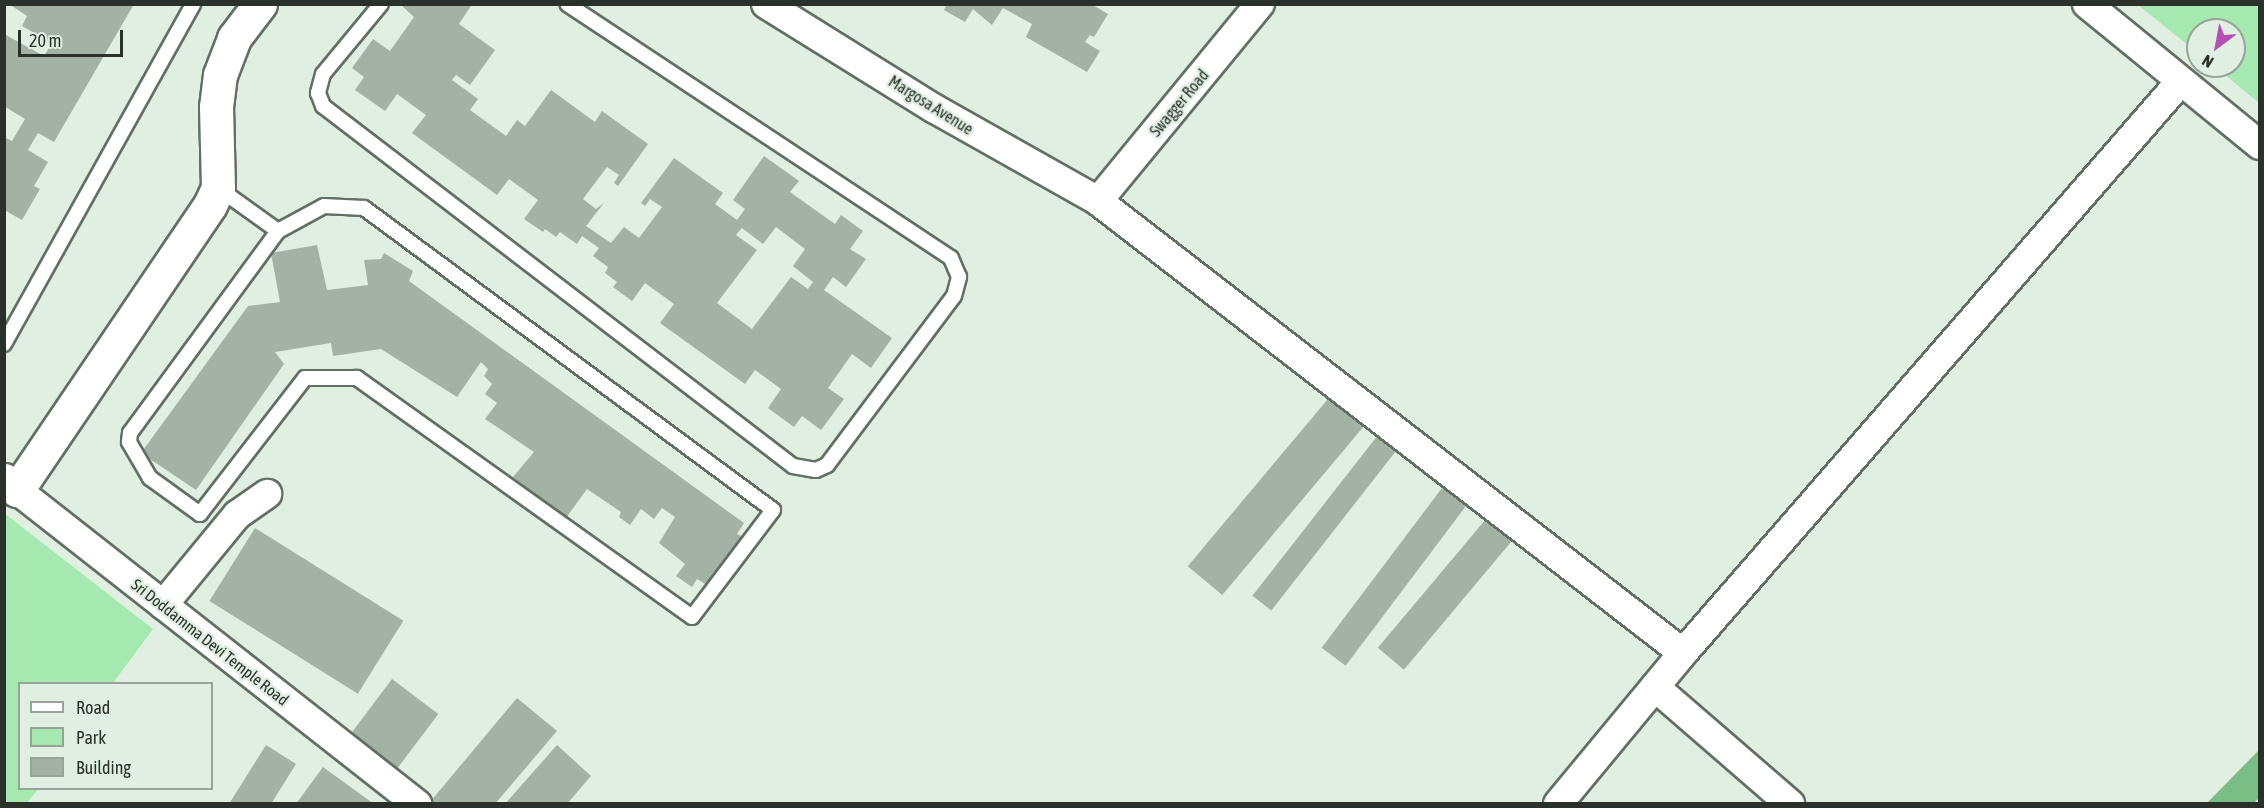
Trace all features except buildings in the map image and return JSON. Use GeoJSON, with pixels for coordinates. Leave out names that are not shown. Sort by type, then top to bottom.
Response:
{"type":"FeatureCollection","features":[{"type":"Feature","properties":{"kind":"street"},"geometry":{"type":"LineString","coordinates":[[11,485],[218,188],[216,107],[220,75],[234,38],[260,4]]}},
{"type":"Feature","properties":{"kind":"street","name":"Margosa Avenue"},"geometry":{"type":"LineString","coordinates":[[766,4],[873,68],[935,110],[1098,201],[1683,653]]}},
{"type":"Feature","properties":{"kind":"street","name":"Swagger Road"},"geometry":{"type":"LineString","coordinates":[[1098,201],[1260,4]]}},
{"type":"Feature","properties":{"kind":"street"},"geometry":{"type":"LineString","coordinates":[[2087,4],[2259,145]]}},
{"type":"Feature","properties":{"kind":"street"},"geometry":{"type":"LineString","coordinates":[[1558,804],[1683,653],[2180,82]]}},
{"type":"Feature","properties":{"kind":"street","name":"Sri Doddamma Devi Temple Road"},"geometry":{"type":"LineString","coordinates":[[11,485],[417,804]]}},
{"type":"Feature","properties":{"kind":"street"},"geometry":{"type":"LineString","coordinates":[[163,605],[237,515],[267,495]]}},
{"type":"Feature","properties":{"kind":"street"},"geometry":{"type":"LineString","coordinates":[[1655,687],[1790,804]]}},
{"type":"Feature","properties":{"kind":"lane"},"geometry":{"type":"LineString","coordinates":[[4,344],[194,4]]}},
{"type":"Feature","properties":{"kind":"lane"},"geometry":{"type":"LineString","coordinates":[[381,4],[322,74],[318,93],[323,106],[793,466],[816,470],[826,465],[954,296],[959,277],[951,258],[567,4]]}},
{"type":"Feature","properties":{"kind":"lane"},"geometry":{"type":"LineString","coordinates":[[218,188],[278,231]]}},
{"type":"Feature","properties":{"kind":"lane"},"geometry":{"type":"LineString","coordinates":[[324,206],[364,208],[773,510],[692,617],[357,378],[305,378],[200,514],[150,477],[129,442],[130,433],[278,231],[324,206]]}},
{"type":"Feature","properties":{"kind":"green space"},"geometry":{"type":"Polygon","coordinates":[[[2138,5],[2259,5],[2259,103],[2229,78],[2246,78],[2246,18],[2186,18],[2186,43],[2138,5]]]}},
{"type":"Feature","properties":{"kind":"green space"},"geometry":{"type":"Polygon","coordinates":[[[4,513],[153,629],[114,682],[18,682],[18,790],[37,790],[27,803],[5,803],[4,513]]]}},
{"type":"Feature","properties":{"kind":"shaded area"},"geometry":{"type":"Polygon","coordinates":[[[2259,750],[2259,798],[2254,803],[2207,803],[2259,750]]]}}]}
